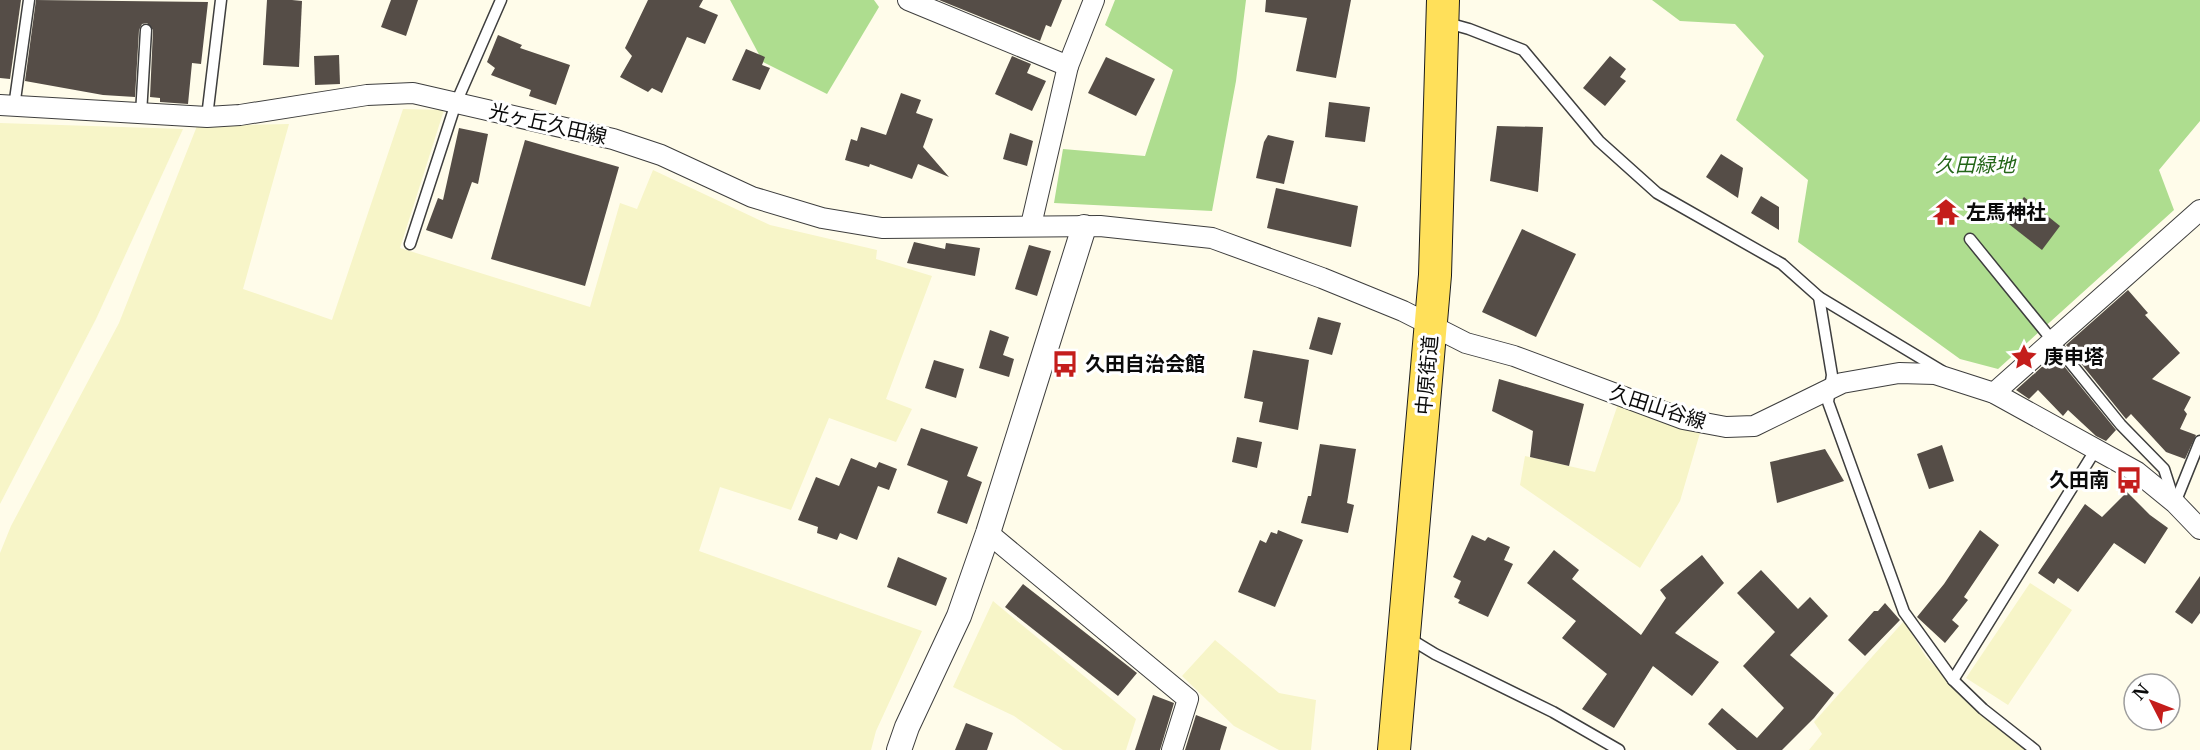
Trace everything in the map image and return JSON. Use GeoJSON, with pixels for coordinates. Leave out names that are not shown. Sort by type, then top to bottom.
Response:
{"type":"FeatureCollection","features":[{"type":"Feature","properties":{"kind":"main road","name":"中原街道"},"geometry":{"type":"LineString","coordinates":[[1394,750],[1437,246],[1444,11]]}},
{"type":"Feature","properties":{"kind":"street"},"geometry":{"type":"LineString","coordinates":[[908,0],[1068,66]]}},
{"type":"Feature","properties":{"kind":"street"},"geometry":{"type":"LineString","coordinates":[[1031,225],[1068,66],[1094,0]]}},
{"type":"Feature","properties":{"kind":"street","name":"光ヶ丘久田線"},"geometry":{"type":"LineString","coordinates":[[7,106],[207,117],[240,115],[367,95],[413,93],[613,139],[661,155],[752,197],[822,218],[882,228],[1031,225],[1084,227]]}},
{"type":"Feature","properties":{"kind":"street"},"geometry":{"type":"LineString","coordinates":[[1994,393],[2200,210]]}},
{"type":"Feature","properties":{"kind":"street","name":"久田山谷線"},"geometry":{"type":"LineString","coordinates":[[1084,227],[1100,226],[1212,238],[1322,278],[1431,325],[1466,343],[1514,356],[1683,419],[1726,427],[1754,426],[1788,412],[1829,388],[1899,373],[1935,374],[1994,393],[2137,472],[2175,503],[2200,529]]}},
{"type":"Feature","properties":{"kind":"street"},"geometry":{"type":"LineString","coordinates":[[899,750],[907,727],[959,616],[988,533],[1084,227]]}},
{"type":"Feature","properties":{"kind":"street"},"geometry":{"type":"LineString","coordinates":[[988,533],[1188,699],[1172,750]]}},
{"type":"Feature","properties":{"kind":"lane"},"geometry":{"type":"LineString","coordinates":[[7,106],[29,0]]}},
{"type":"Feature","properties":{"kind":"lane"},"geometry":{"type":"LineString","coordinates":[[207,117],[221,0]]}},
{"type":"Feature","properties":{"kind":"lane"},"geometry":{"type":"LineString","coordinates":[[410,244],[456,103],[501,0]]}},
{"type":"Feature","properties":{"kind":"lane"},"geometry":{"type":"LineString","coordinates":[[1444,11],[1470,29],[1523,50],[1599,141],[1657,193],[1782,264],[1819,297],[1961,382]]}},
{"type":"Feature","properties":{"kind":"lane"},"geometry":{"type":"LineString","coordinates":[[141,114],[146,30]]}},
{"type":"Feature","properties":{"kind":"lane"},"geometry":{"type":"LineString","coordinates":[[1970,239],[2121,425],[2164,469],[2175,503]]}},
{"type":"Feature","properties":{"kind":"lane"},"geometry":{"type":"LineString","coordinates":[[1819,297],[1832,375],[1828,402],[1899,603],[1926,645],[1953,680],[1983,709],[2035,750]]}},
{"type":"Feature","properties":{"kind":"lane"},"geometry":{"type":"LineString","coordinates":[[2175,503],[2200,441]]}},
{"type":"Feature","properties":{"kind":"lane"},"geometry":{"type":"LineString","coordinates":[[1953,680],[2096,449]]}},
{"type":"Feature","properties":{"kind":"lane"},"geometry":{"type":"LineString","coordinates":[[1404,635],[1435,654],[1553,712],[1620,750]]}},
{"type":"Feature","properties":{"kind":"shaded area"},"geometry":{"type":"Polygon","coordinates":[[[403,109],[444,110],[400,248],[590,307],[620,203],[637,209],[653,170],[770,225],[877,250],[876,259],[932,276],[886,399],[912,409],[896,442],[829,418],[791,510],[720,487],[699,551],[922,631],[876,731],[871,750],[0,750],[0,553],[11,526],[119,323],[197,126],[289,124],[243,289],[332,320],[403,109]]]}},
{"type":"Feature","properties":{"kind":"shaded area"},"geometry":{"type":"Polygon","coordinates":[[[0,123],[183,129],[96,319],[0,504],[0,123]]]}},
{"type":"Feature","properties":{"kind":"shaded area"},"geometry":{"type":"Polygon","coordinates":[[[1618,404],[1700,433],[1680,501],[1640,568],[1520,485],[1525,456],[1595,472],[1618,404]]]}},
{"type":"Feature","properties":{"kind":"shaded area"},"geometry":{"type":"Polygon","coordinates":[[[2030,583],[2072,610],[2008,705],[1966,678],[2030,583]]]}},
{"type":"Feature","properties":{"kind":"shaded area"},"geometry":{"type":"Polygon","coordinates":[[[993,601],[1136,719],[1126,750],[1063,750],[1014,716],[953,687],[993,601]]]}},
{"type":"Feature","properties":{"kind":"shaded area"},"geometry":{"type":"Polygon","coordinates":[[[1904,621],[1926,657],[1951,683],[2028,750],[1809,750],[1822,734],[1814,722],[1904,621]]]}},
{"type":"Feature","properties":{"kind":"shaded area"},"geometry":{"type":"Polygon","coordinates":[[[1215,640],[1279,693],[1316,700],[1311,750],[1279,750],[1234,726],[1182,676],[1215,640]]]}},
{"type":"Feature","properties":{"kind":"green space"},"geometry":{"type":"Polygon","coordinates":[[[730,0],[874,0],[879,7],[827,94],[763,62],[730,0]]]}},
{"type":"Feature","properties":{"kind":"green space"},"geometry":{"type":"Polygon","coordinates":[[[1115,0],[1246,0],[1236,81],[1212,211],[1054,203],[1063,149],[1145,156],[1173,70],[1105,25],[1115,0]]]}},
{"type":"Feature","properties":{"kind":"green space","name":"久田緑地"},"geometry":{"type":"Polygon","coordinates":[[[1652,0],[2200,0],[2200,121],[2159,170],[2174,210],[1998,369],[1960,359],[1798,242],[1808,180],[1736,120],[1764,56],[1735,24],[1680,21],[1652,0]]]}},
{"type":"Feature","properties":{"kind":"building"},"geometry":{"type":"Polygon","coordinates":[[[0,0],[21,0],[10,79],[0,78],[0,0]]]}},
{"type":"Feature","properties":{"kind":"building"},"geometry":{"type":"Polygon","coordinates":[[[36,0],[208,2],[201,64],[192,63],[188,104],[160,102],[160,98],[150,97],[153,30],[147,23],[142,24],[139,30],[135,97],[103,95],[25,81],[36,0]]]}},
{"type":"Feature","properties":{"kind":"building"},"geometry":{"type":"Polygon","coordinates":[[[267,0],[302,1],[299,67],[263,65],[267,0]]]}},
{"type":"Feature","properties":{"kind":"building"},"geometry":{"type":"Polygon","coordinates":[[[391,0],[418,0],[406,36],[381,27],[391,0]]]}},
{"type":"Feature","properties":{"kind":"building"},"geometry":{"type":"Polygon","coordinates":[[[648,0],[703,0],[699,7],[718,15],[705,44],[687,37],[662,93],[652,88],[648,92],[620,77],[632,56],[625,48],[648,0]]]}},
{"type":"Feature","properties":{"kind":"building"},"geometry":{"type":"Polygon","coordinates":[[[939,0],[1062,0],[1051,27],[1046,25],[1040,41],[939,0]]]}},
{"type":"Feature","properties":{"kind":"building"},"geometry":{"type":"Polygon","coordinates":[[[1266,0],[1351,0],[1336,78],[1296,71],[1307,18],[1265,12],[1266,0]]]}},
{"type":"Feature","properties":{"kind":"building"},"geometry":{"type":"Polygon","coordinates":[[[498,35],[522,45],[520,48],[570,65],[556,105],[529,96],[531,90],[491,75],[495,68],[487,62],[498,35]]]}},
{"type":"Feature","properties":{"kind":"building"},"geometry":{"type":"Polygon","coordinates":[[[746,49],[765,57],[762,65],[770,68],[760,90],[732,80],[746,49]]]}},
{"type":"Feature","properties":{"kind":"building"},"geometry":{"type":"Polygon","coordinates":[[[339,55],[340,84],[315,85],[314,56],[339,55]]]}},
{"type":"Feature","properties":{"kind":"building"},"geometry":{"type":"Polygon","coordinates":[[[1012,56],[1031,64],[1027,73],[1046,81],[1032,111],[995,94],[1012,56]]]}},
{"type":"Feature","properties":{"kind":"building"},"geometry":{"type":"Polygon","coordinates":[[[1610,56],[1626,69],[1620,77],[1626,81],[1605,106],[1583,88],[1610,56]]]}},
{"type":"Feature","properties":{"kind":"building"},"geometry":{"type":"Polygon","coordinates":[[[1106,57],[1155,79],[1136,116],[1088,93],[1106,57]]]}},
{"type":"Feature","properties":{"kind":"building"},"geometry":{"type":"Polygon","coordinates":[[[901,93],[921,100],[916,113],[933,119],[923,147],[949,177],[918,164],[912,179],[870,164],[869,167],[845,160],[851,139],[857,141],[861,127],[886,135],[901,93]]]}},
{"type":"Feature","properties":{"kind":"building"},"geometry":{"type":"Polygon","coordinates":[[[1329,102],[1370,107],[1365,142],[1325,137],[1329,102]]]}},
{"type":"Feature","properties":{"kind":"building"},"geometry":{"type":"Polygon","coordinates":[[[1497,126],[1543,127],[1538,192],[1490,181],[1497,126]]]}},
{"type":"Feature","properties":{"kind":"building"},"geometry":{"type":"Polygon","coordinates":[[[459,128],[488,134],[478,184],[472,182],[452,239],[426,230],[438,198],[443,200],[459,128]]]}},
{"type":"Feature","properties":{"kind":"building"},"geometry":{"type":"Polygon","coordinates":[[[1010,133],[1033,141],[1027,166],[1003,159],[1010,133]]]}},
{"type":"Feature","properties":{"kind":"building"},"geometry":{"type":"Polygon","coordinates":[[[1268,135],[1294,141],[1284,184],[1256,178],[1264,142],[1268,135]]]}},
{"type":"Feature","properties":{"kind":"building"},"geometry":{"type":"Polygon","coordinates":[[[525,140],[619,167],[585,286],[491,259],[525,140]]]}},
{"type":"Feature","properties":{"kind":"building"},"geometry":{"type":"Polygon","coordinates":[[[1721,154],[1743,168],[1738,198],[1706,177],[1721,154]]]}},
{"type":"Feature","properties":{"kind":"building"},"geometry":{"type":"Polygon","coordinates":[[[1276,188],[1358,206],[1351,247],[1267,228],[1276,188]]]}},
{"type":"Feature","properties":{"kind":"building"},"geometry":{"type":"Polygon","coordinates":[[[1761,196],[1779,207],[1779,230],[1751,213],[1761,196]]]}},
{"type":"Feature","properties":{"kind":"building"},"geometry":{"type":"Polygon","coordinates":[[[2024,197],[2060,226],[2042,250],[2005,221],[2024,197]]]}},
{"type":"Feature","properties":{"kind":"building"},"geometry":{"type":"Polygon","coordinates":[[[1522,229],[1576,254],[1536,337],[1482,312],[1522,229]]]}},
{"type":"Feature","properties":{"kind":"building"},"geometry":{"type":"Polygon","coordinates":[[[914,242],[945,249],[946,243],[980,248],[975,276],[907,263],[914,242]]]}},
{"type":"Feature","properties":{"kind":"building"},"geometry":{"type":"Polygon","coordinates":[[[1029,245],[1051,251],[1037,296],[1015,289],[1029,245]]]}},
{"type":"Feature","properties":{"kind":"building"},"geometry":{"type":"Polygon","coordinates":[[[2128,290],[2148,313],[2145,315],[2180,353],[2152,379],[2191,397],[2184,410],[2187,414],[2180,429],[2196,435],[2185,459],[2166,452],[2131,414],[2126,419],[2066,345],[2128,290]]]}},
{"type":"Feature","properties":{"kind":"building"},"geometry":{"type":"Polygon","coordinates":[[[1318,317],[1341,323],[1332,355],[1309,349],[1318,317]]]}},
{"type":"Feature","properties":{"kind":"building"},"geometry":{"type":"Polygon","coordinates":[[[990,330],[1009,337],[1003,355],[1014,359],[1009,377],[979,368],[990,330]]]}},
{"type":"Feature","properties":{"kind":"building"},"geometry":{"type":"Polygon","coordinates":[[[1253,350],[1309,360],[1298,430],[1259,422],[1263,402],[1244,398],[1253,350]]]}},
{"type":"Feature","properties":{"kind":"building"},"geometry":{"type":"Polygon","coordinates":[[[2055,355],[2116,430],[2106,441],[2096,436],[2068,410],[2063,416],[2038,390],[2029,399],[2016,390],[2055,355]]]}},
{"type":"Feature","properties":{"kind":"building"},"geometry":{"type":"Polygon","coordinates":[[[934,360],[964,369],[956,398],[925,388],[934,360]]]}},
{"type":"Feature","properties":{"kind":"building"},"geometry":{"type":"Polygon","coordinates":[[[1499,379],[1584,404],[1569,466],[1530,457],[1533,431],[1492,411],[1499,379]]]}},
{"type":"Feature","properties":{"kind":"building"},"geometry":{"type":"Polygon","coordinates":[[[921,428],[978,447],[967,476],[982,482],[967,524],[937,513],[948,481],[907,465],[921,428]]]}},
{"type":"Feature","properties":{"kind":"building"},"geometry":{"type":"Polygon","coordinates":[[[1237,437],[1262,442],[1257,468],[1232,462],[1237,437]]]}},
{"type":"Feature","properties":{"kind":"building"},"geometry":{"type":"Polygon","coordinates":[[[1320,444],[1356,449],[1347,503],[1354,505],[1348,533],[1301,523],[1308,496],[1311,496],[1320,444]]]}},
{"type":"Feature","properties":{"kind":"building"},"geometry":{"type":"Polygon","coordinates":[[[1942,445],[1954,481],[1929,489],[1917,454],[1942,445]]]}},
{"type":"Feature","properties":{"kind":"building"},"geometry":{"type":"Polygon","coordinates":[[[1825,449],[1844,481],[1777,503],[1770,462],[1825,449]]]}},
{"type":"Feature","properties":{"kind":"building"},"geometry":{"type":"Polygon","coordinates":[[[851,458],[876,468],[879,462],[897,469],[889,490],[878,486],[857,540],[840,533],[837,540],[817,533],[818,527],[798,520],[816,477],[839,486],[851,458]]]}},
{"type":"Feature","properties":{"kind":"building"},"geometry":{"type":"Polygon","coordinates":[[[2127,492],[2150,515],[2168,528],[2145,564],[2114,543],[2078,592],[2058,578],[2054,584],[2038,573],[2085,504],[2102,517],[2127,492]]]}},
{"type":"Feature","properties":{"kind":"building"},"geometry":{"type":"Polygon","coordinates":[[[1278,530],[1303,540],[1275,607],[1238,592],[1260,540],[1266,543],[1271,532],[1277,534],[1278,530]]]}},
{"type":"Feature","properties":{"kind":"building"},"geometry":{"type":"Polygon","coordinates":[[[1980,530],[1999,545],[1964,597],[1968,600],[1952,620],[1959,626],[1945,643],[1917,617],[1944,584],[1980,530]]]}},
{"type":"Feature","properties":{"kind":"building"},"geometry":{"type":"Polygon","coordinates":[[[1472,535],[1485,541],[1488,537],[1510,547],[1504,560],[1513,564],[1488,617],[1458,603],[1460,600],[1454,597],[1461,581],[1453,577],[1472,535]]]}},
{"type":"Feature","properties":{"kind":"building"},"geometry":{"type":"Polygon","coordinates":[[[1554,550],[1579,570],[1572,579],[1641,635],[1666,598],[1660,590],[1702,555],[1724,583],[1675,633],[1719,662],[1692,696],[1653,666],[1614,728],[1582,709],[1607,674],[1562,638],[1576,621],[1527,583],[1554,550]]]}},
{"type":"Feature","properties":{"kind":"building"},"geometry":{"type":"Polygon","coordinates":[[[898,557],[947,578],[936,606],[887,587],[898,557]]]}},
{"type":"Feature","properties":{"kind":"building"},"geometry":{"type":"Polygon","coordinates":[[[1761,570],[1798,609],[1810,597],[1828,616],[1790,655],[1834,693],[1814,718],[1782,750],[1737,750],[1708,724],[1722,708],[1757,738],[1784,708],[1743,666],[1775,632],[1737,593],[1761,570]]]}},
{"type":"Feature","properties":{"kind":"building"},"geometry":{"type":"Polygon","coordinates":[[[2200,576],[2200,613],[2192,624],[2175,612],[2200,576]]]}},
{"type":"Feature","properties":{"kind":"building"},"geometry":{"type":"Polygon","coordinates":[[[1023,584],[1137,673],[1118,696],[1005,607],[1023,584]]]}},
{"type":"Feature","properties":{"kind":"building"},"geometry":{"type":"Polygon","coordinates":[[[1885,603],[1900,620],[1865,656],[1848,640],[1874,611],[1878,611],[1885,603]]]}},
{"type":"Feature","properties":{"kind":"building"},"geometry":{"type":"Polygon","coordinates":[[[1153,695],[1174,703],[1160,750],[1135,750],[1153,695]]]}},
{"type":"Feature","properties":{"kind":"building"},"geometry":{"type":"Polygon","coordinates":[[[1196,715],[1227,727],[1220,750],[1185,750],[1196,715]]]}},
{"type":"Feature","properties":{"kind":"building"},"geometry":{"type":"Polygon","coordinates":[[[966,723],[993,733],[987,750],[955,750],[966,723]]]}},
{"type":"Feature","properties":{"kind":"place","name":"左馬神社"},"geometry":{"type":"Point","coordinates":[1946,212]}},
{"type":"Feature","properties":{"kind":"place","name":"庚申塔"},"geometry":{"type":"Point","coordinates":[2024,357]}},
{"type":"Feature","properties":{"kind":"place","name":"久田自治会館"},"geometry":{"type":"Point","coordinates":[1065,364]}},
{"type":"Feature","properties":{"kind":"place","name":"久田南"},"geometry":{"type":"Point","coordinates":[2129,480]}}]}
